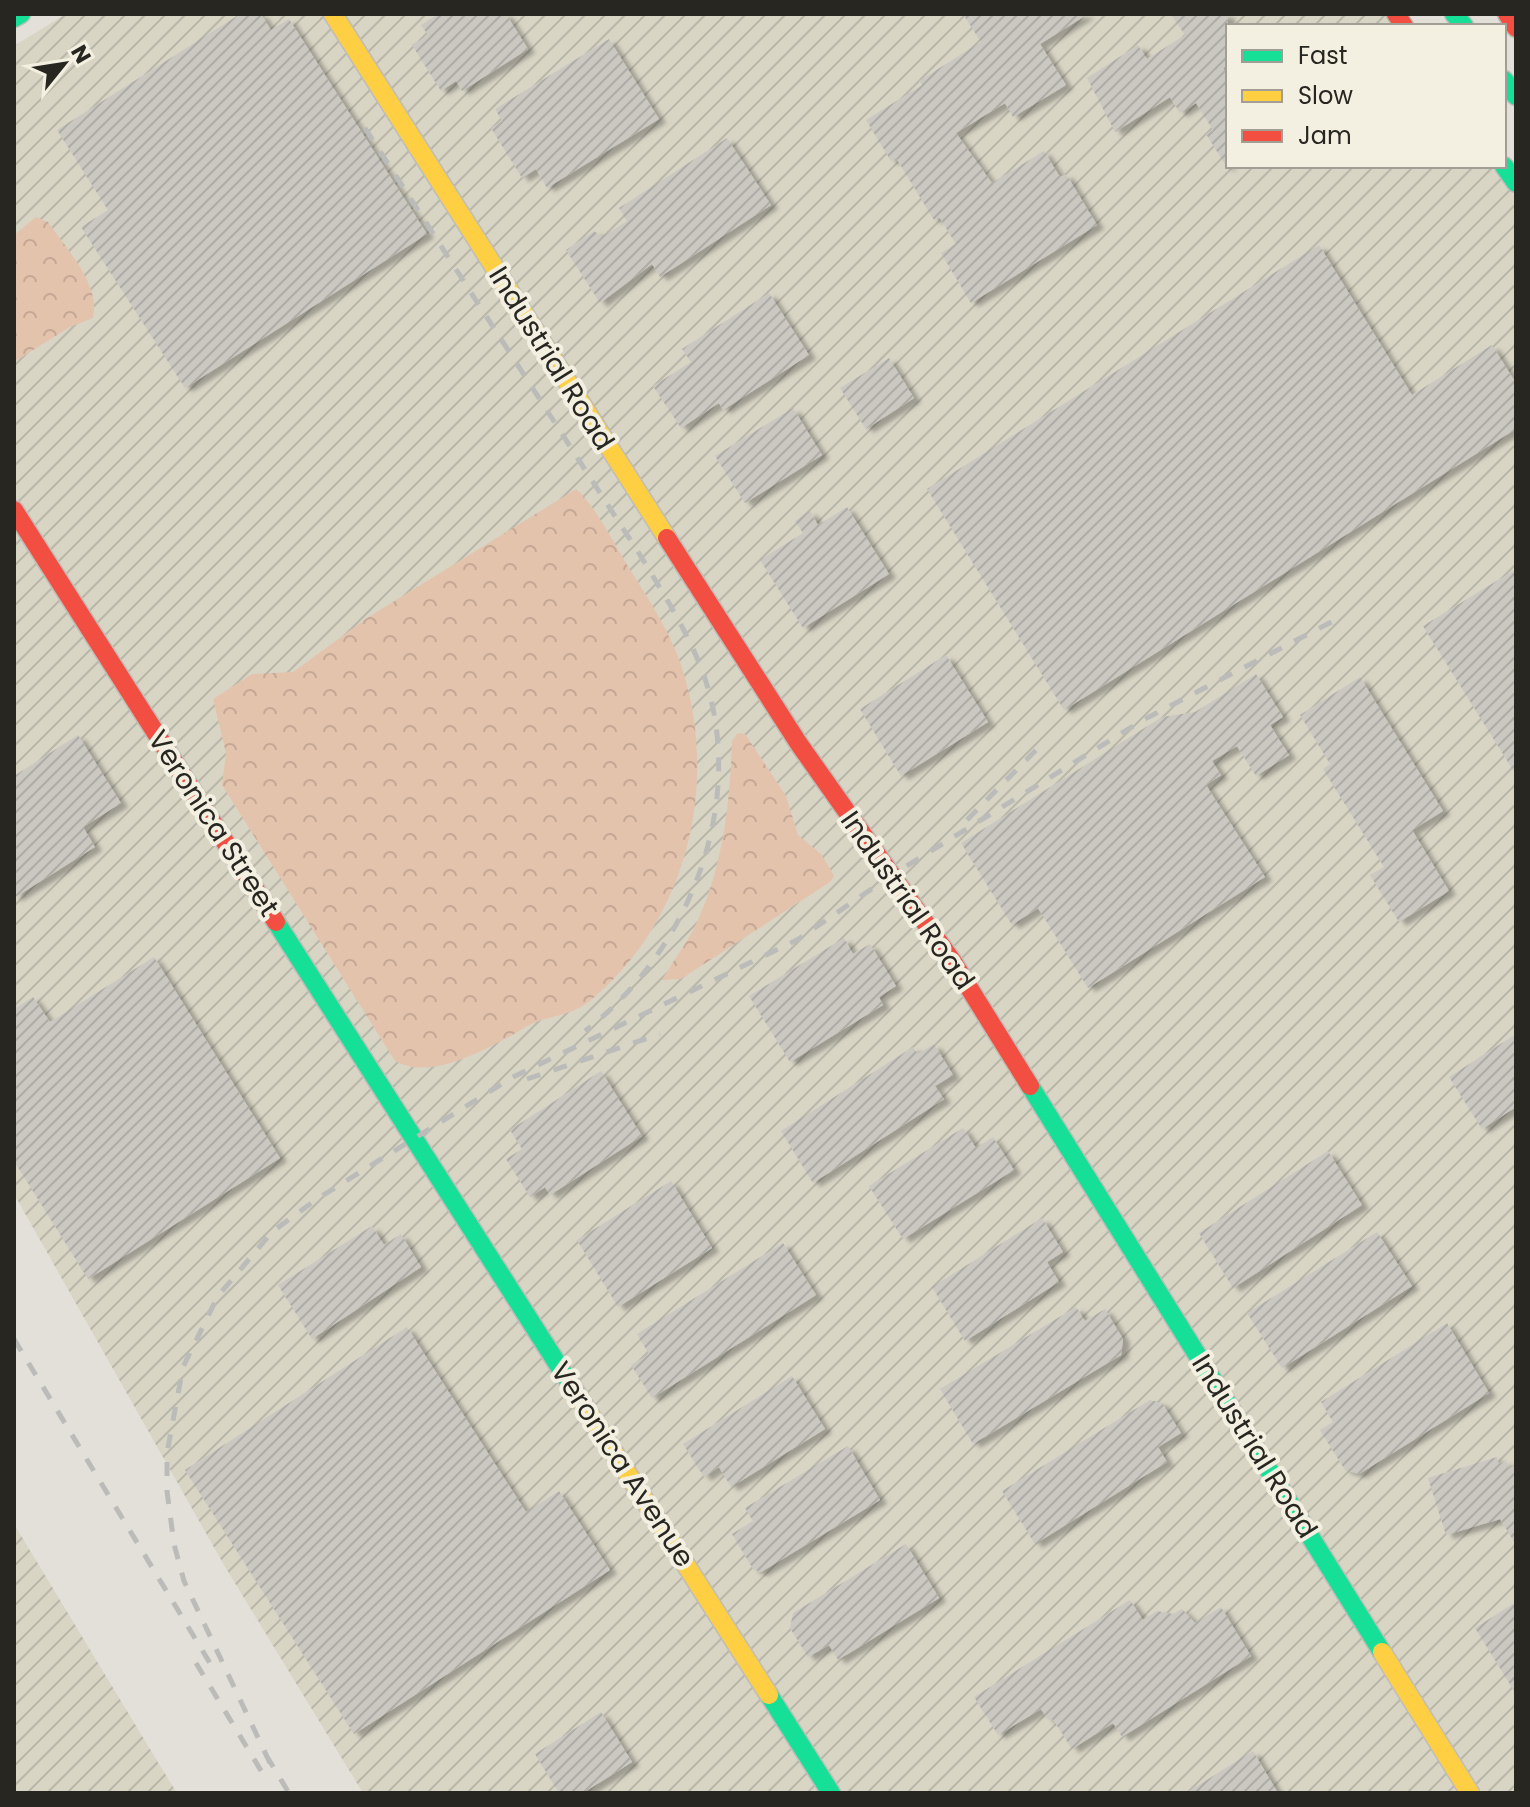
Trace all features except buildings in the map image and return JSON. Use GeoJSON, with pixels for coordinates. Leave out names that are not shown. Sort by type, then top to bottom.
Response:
{"type":"FeatureCollection","features":[{"type":"Feature","properties":{"kind":"main road"},"geometry":{"type":"LineString","coordinates":[[14,18],[21,14]]}},
{"type":"Feature","properties":{"kind":"main road","name":"Industrial Road"},"geometry":{"type":"LineString","coordinates":[[333,14],[799,744],[953,962],[1470,1793]]}},
{"type":"Feature","properties":{"kind":"main road"},"geometry":{"type":"LineString","coordinates":[[1507,14],[1516,28]]}},
{"type":"Feature","properties":{"kind":"main road","name":"Veronica Street"},"geometry":{"type":"LineString","coordinates":[[14,510],[414,1136]]}},
{"type":"Feature","properties":{"kind":"main road","name":"Veronica Avenue"},"geometry":{"type":"LineString","coordinates":[[414,1136],[831,1793]]}},
{"type":"Feature","properties":{"kind":"shaded area"},"geometry":{"type":"Polygon","coordinates":[[[66,14],[1388,14],[1395,24],[1226,24],[1226,168],[1496,168],[1516,197],[1516,1793],[363,1793],[224,1565],[14,1194],[14,46],[66,14]]]}},
{"type":"Feature","properties":{"kind":"shaded area"},"geometry":{"type":"Polygon","coordinates":[[[14,1524],[159,1764],[177,1793],[14,1793],[14,1524]]]}},
{"type":"Feature","properties":{"kind":"green space"},"geometry":{"type":"Polygon","coordinates":[[[36,217],[48,222],[80,267],[92,292],[93,318],[70,327],[14,362],[14,235],[36,217]]]}},
{"type":"Feature","properties":{"kind":"green space"},"geometry":{"type":"Polygon","coordinates":[[[576,489],[600,519],[649,600],[681,665],[692,710],[697,755],[695,801],[687,846],[672,890],[651,930],[624,967],[591,1000],[573,1011],[537,1022],[453,1062],[423,1068],[409,1066],[395,1061],[222,785],[226,753],[213,699],[252,674],[293,672],[367,618],[576,489]]]}},
{"type":"Feature","properties":{"kind":"green space"},"geometry":{"type":"Polygon","coordinates":[[[738,733],[745,734],[786,796],[798,835],[822,855],[834,876],[830,882],[681,979],[662,980],[693,929],[713,879],[727,811],[732,741],[738,733]]]}},
{"type":"Feature","properties":{"kind":"railway"},"geometry":{"type":"LineString","coordinates":[[365,128],[666,598],[703,673],[715,722],[719,772],[713,822],[700,870],[680,917],[654,960],[622,998],[585,1031]]}},
{"type":"Feature","properties":{"kind":"railway"},"geometry":{"type":"LineString","coordinates":[[270,1763],[184,1581],[174,1544],[167,1491],[167,1453],[183,1367],[218,1296],[272,1232],[317,1199],[513,1077],[797,940],[892,875],[1143,720],[1339,618]]}},
{"type":"Feature","properties":{"kind":"railway"},"geometry":{"type":"LineString","coordinates":[[967,820],[1037,749]]}},
{"type":"Feature","properties":{"kind":"railway"},"geometry":{"type":"LineString","coordinates":[[527,1079],[660,1034]]}},
{"type":"Feature","properties":{"kind":"railway"},"geometry":{"type":"LineString","coordinates":[[14,1339],[216,1673]]}},
{"type":"Feature","properties":{"kind":"railway"},"geometry":{"type":"LineString","coordinates":[[196,1663],[266,1779]]}},
{"type":"Feature","properties":{"kind":"railway"},"geometry":{"type":"LineString","coordinates":[[266,1755],[289,1793]]}},
{"type":"Feature","properties":{"kind":"traffic: fast"},"geometry":{"type":"LineString","coordinates":[[14,18],[21,14]]}},
{"type":"Feature","properties":{"kind":"traffic: fast"},"geometry":{"type":"LineString","coordinates":[[1454,14],[1462,24]]}},
{"type":"Feature","properties":{"kind":"traffic: fast"},"geometry":{"type":"LineString","coordinates":[[1506,83],[1516,96]]}},
{"type":"Feature","properties":{"kind":"traffic: fast"},"geometry":{"type":"LineString","coordinates":[[1505,168],[1516,183]]}},
{"type":"Feature","properties":{"kind":"traffic: fast"},"geometry":{"type":"LineString","coordinates":[[276,922],[578,1396]]}},
{"type":"Feature","properties":{"kind":"traffic: fast"},"geometry":{"type":"LineString","coordinates":[[1030,1086],[1382,1652]]}},
{"type":"Feature","properties":{"kind":"traffic: fast"},"geometry":{"type":"LineString","coordinates":[[769,1695],[831,1793]]}},
{"type":"Feature","properties":{"kind":"traffic: slow"},"geometry":{"type":"LineString","coordinates":[[333,14],[667,538]]}},
{"type":"Feature","properties":{"kind":"traffic: slow"},"geometry":{"type":"LineString","coordinates":[[578,1396],[769,1695]]}},
{"type":"Feature","properties":{"kind":"traffic: slow"},"geometry":{"type":"LineString","coordinates":[[1382,1652],[1470,1793]]}},
{"type":"Feature","properties":{"kind":"traffic: jam"},"geometry":{"type":"LineString","coordinates":[[1396,14],[1403,24]]}},
{"type":"Feature","properties":{"kind":"traffic: jam"},"geometry":{"type":"LineString","coordinates":[[1507,14],[1516,28]]}},
{"type":"Feature","properties":{"kind":"traffic: jam"},"geometry":{"type":"LineString","coordinates":[[14,510],[276,922]]}},
{"type":"Feature","properties":{"kind":"traffic: jam"},"geometry":{"type":"LineString","coordinates":[[667,538],[799,744],[953,962],[1030,1086]]}}]}
